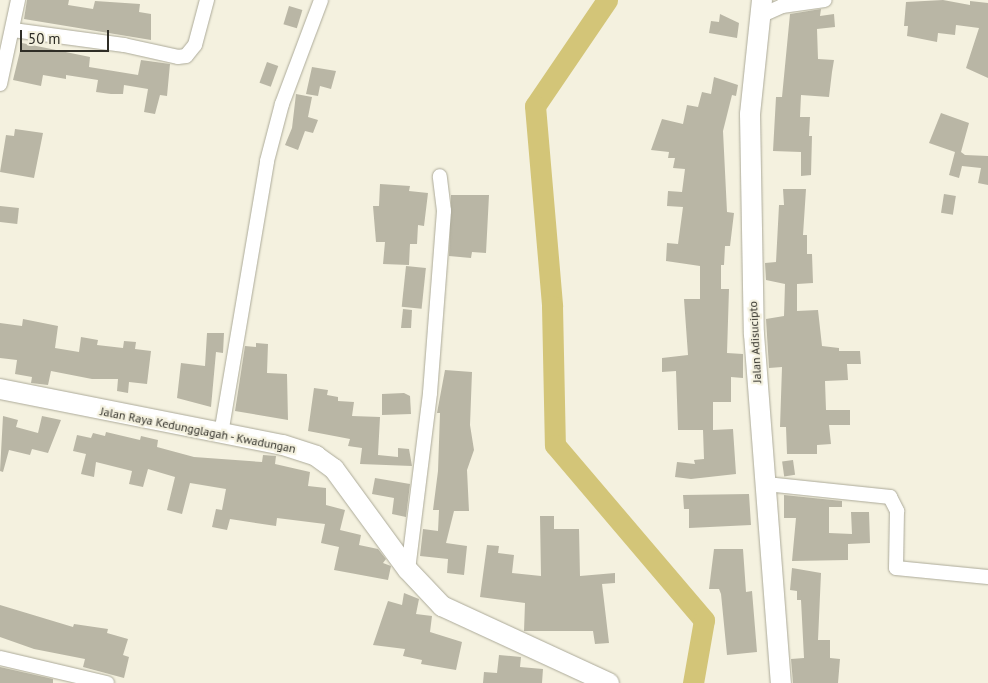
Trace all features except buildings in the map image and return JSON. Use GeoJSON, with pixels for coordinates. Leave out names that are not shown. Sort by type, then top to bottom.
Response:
{"type":"FeatureCollection","features":[{"type":"Feature","properties":{"kind":"main road","name":"Jalan Adisucipto"},"geometry":{"type":"LineString","coordinates":[[762,8],[750,114],[754,334],[780,683]]}},
{"type":"Feature","properties":{"kind":"main road","name":"Jalan Raya Kedungglagah - Kwadungan"},"geometry":{"type":"LineString","coordinates":[[0,389],[301,449],[316,456],[350,489],[408,570],[442,606],[464,619],[610,683]]}},
{"type":"Feature","properties":{"kind":"street"},"geometry":{"type":"LineString","coordinates":[[0,84],[18,0]]}},
{"type":"Feature","properties":{"kind":"street"},"geometry":{"type":"LineString","coordinates":[[13,30],[124,45],[178,57],[186,56],[194,45],[207,0]]}},
{"type":"Feature","properties":{"kind":"street"},"geometry":{"type":"LineString","coordinates":[[221,434],[268,161],[282,104],[321,0]]}},
{"type":"Feature","properties":{"kind":"street"},"geometry":{"type":"LineString","coordinates":[[762,8],[825,0]]}},
{"type":"Feature","properties":{"kind":"street"},"geometry":{"type":"LineString","coordinates":[[408,570],[430,393],[444,211],[440,176]]}},
{"type":"Feature","properties":{"kind":"street"},"geometry":{"type":"LineString","coordinates":[[766,484],[890,497],[897,511],[896,568],[988,578]]}},
{"type":"Feature","properties":{"kind":"street"},"geometry":{"type":"LineString","coordinates":[[0,658],[107,683]]}},
{"type":"Feature","properties":{"kind":"waterway"},"geometry":{"type":"LineString","coordinates":[[607,0],[535,106],[552,306],[555,445],[704,620],[693,683]]}}]}
